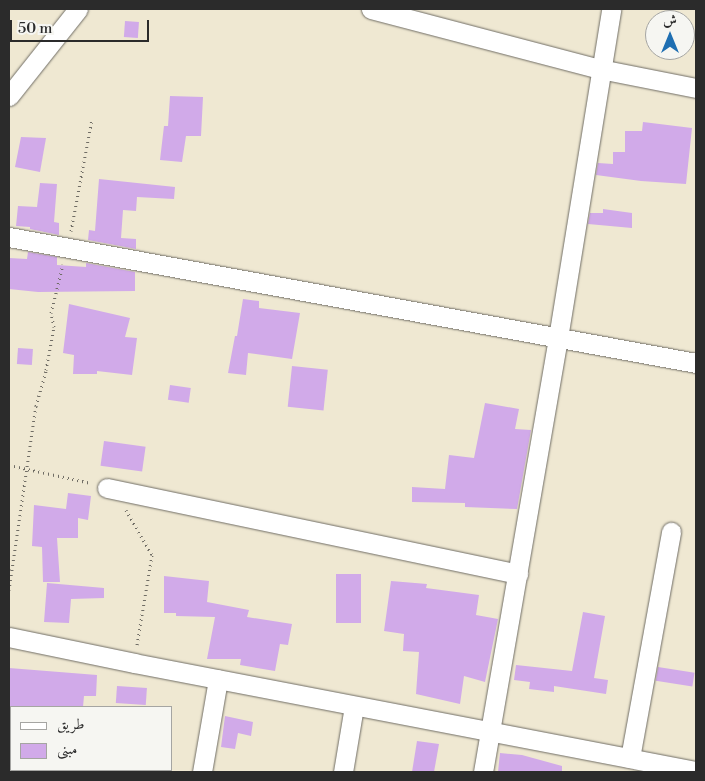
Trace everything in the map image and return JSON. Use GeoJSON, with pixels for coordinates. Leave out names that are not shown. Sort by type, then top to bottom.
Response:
{"type":"FeatureCollection","features":[{"type":"Feature","properties":{"kind":"street"},"geometry":{"type":"LineString","coordinates":[[9,96],[78,9]]}},
{"type":"Feature","properties":{"kind":"street"},"geometry":{"type":"LineString","coordinates":[[371,9],[600,69],[696,88]]}},
{"type":"Feature","properties":{"kind":"street"},"geometry":{"type":"LineString","coordinates":[[483,772],[558,338],[611,9]]}},
{"type":"Feature","properties":{"kind":"street"},"geometry":{"type":"LineString","coordinates":[[9,237],[696,363]]}},
{"type":"Feature","properties":{"kind":"street"},"geometry":{"type":"LineString","coordinates":[[107,488],[518,574]]}},
{"type":"Feature","properties":{"kind":"street"},"geometry":{"type":"LineString","coordinates":[[630,758],[671,532]]}},
{"type":"Feature","properties":{"kind":"street"},"geometry":{"type":"LineString","coordinates":[[9,637],[354,706],[696,770]]}},
{"type":"Feature","properties":{"kind":"street"},"geometry":{"type":"LineString","coordinates":[[202,772],[218,679]]}},
{"type":"Feature","properties":{"kind":"street"},"geometry":{"type":"LineString","coordinates":[[343,772],[354,706]]}},
{"type":"Feature","properties":{"kind":"path"},"geometry":{"type":"LineString","coordinates":[[9,590],[36,406],[46,370],[54,327],[51,313],[67,248],[92,119]]}},
{"type":"Feature","properties":{"kind":"path"},"geometry":{"type":"LineString","coordinates":[[9,465],[107,488],[126,509],[152,555],[134,663]]}},
{"type":"Feature","properties":{"kind":"building"},"geometry":{"type":"Polygon","coordinates":[[[125,21],[139,22],[138,38],[124,37],[125,21]]]}},
{"type":"Feature","properties":{"kind":"building"},"geometry":{"type":"Polygon","coordinates":[[[170,96],[203,97],[201,136],[186,136],[182,162],[160,160],[164,126],[168,126],[170,96]]]}},
{"type":"Feature","properties":{"kind":"building"},"geometry":{"type":"Polygon","coordinates":[[[643,122],[692,128],[686,184],[596,175],[598,163],[613,164],[613,152],[625,152],[625,131],[642,131],[643,122]]]}},
{"type":"Feature","properties":{"kind":"building"},"geometry":{"type":"Polygon","coordinates":[[[21,137],[46,138],[40,172],[15,167],[21,137]]]}},
{"type":"Feature","properties":{"kind":"building"},"geometry":{"type":"Polygon","coordinates":[[[99,179],[175,187],[174,199],[137,197],[136,211],[123,210],[121,238],[136,239],[136,249],[88,240],[89,230],[95,231],[99,179]]]}},
{"type":"Feature","properties":{"kind":"building"},"geometry":{"type":"Polygon","coordinates":[[[40,183],[57,184],[54,222],[59,223],[59,235],[30,229],[30,227],[16,226],[18,206],[37,207],[40,183]]]}},
{"type":"Feature","properties":{"kind":"building"},"geometry":{"type":"Polygon","coordinates":[[[603,209],[632,213],[632,228],[588,224],[590,213],[603,213],[603,209]]]}},
{"type":"Feature","properties":{"kind":"building"},"geometry":{"type":"Polygon","coordinates":[[[28,252],[57,257],[57,265],[86,267],[86,263],[135,272],[135,291],[38,292],[9,289],[9,258],[27,259],[28,252]]]}},
{"type":"Feature","properties":{"kind":"building"},"geometry":{"type":"Polygon","coordinates":[[[243,299],[259,301],[259,308],[300,313],[292,359],[248,353],[246,375],[228,373],[243,299]]]}},
{"type":"Feature","properties":{"kind":"building"},"geometry":{"type":"Polygon","coordinates":[[[69,304],[130,318],[125,337],[137,338],[132,375],[97,371],[97,374],[73,374],[74,355],[63,353],[69,304]]]}},
{"type":"Feature","properties":{"kind":"building"},"geometry":{"type":"Polygon","coordinates":[[[18,348],[33,349],[32,365],[17,364],[18,348]]]}},
{"type":"Feature","properties":{"kind":"building"},"geometry":{"type":"Polygon","coordinates":[[[292,366],[328,370],[324,411],[288,407],[292,366]]]}},
{"type":"Feature","properties":{"kind":"building"},"geometry":{"type":"Polygon","coordinates":[[[170,385],[191,388],[189,403],[168,400],[170,385]]]}},
{"type":"Feature","properties":{"kind":"building"},"geometry":{"type":"Polygon","coordinates":[[[485,403],[519,409],[515,429],[531,430],[517,509],[465,507],[465,503],[412,502],[412,487],[445,489],[449,455],[474,458],[485,403]]]}},
{"type":"Feature","properties":{"kind":"building"},"geometry":{"type":"Polygon","coordinates":[[[104,441],[146,447],[142,472],[101,466],[104,441]]]}},
{"type":"Feature","properties":{"kind":"building"},"geometry":{"type":"Polygon","coordinates":[[[68,493],[91,496],[88,520],[78,518],[78,538],[57,538],[60,582],[43,582],[42,547],[32,546],[34,505],[66,509],[68,493]]]}},
{"type":"Feature","properties":{"kind":"building"},"geometry":{"type":"Polygon","coordinates":[[[336,574],[361,574],[361,623],[336,623],[336,574]]]}},
{"type":"Feature","properties":{"kind":"building"},"geometry":{"type":"Polygon","coordinates":[[[164,576],[209,581],[207,602],[249,610],[247,617],[292,624],[288,645],[280,644],[275,671],[240,665],[241,659],[207,659],[215,617],[176,616],[176,613],[164,613],[164,576]]]}},
{"type":"Feature","properties":{"kind":"building"},"geometry":{"type":"Polygon","coordinates":[[[391,581],[427,584],[426,588],[479,595],[476,615],[498,619],[485,682],[464,676],[460,704],[416,694],[419,652],[403,651],[404,634],[384,631],[391,581]]]}},
{"type":"Feature","properties":{"kind":"building"},"geometry":{"type":"Polygon","coordinates":[[[47,583],[104,588],[104,598],[71,599],[69,623],[44,622],[47,583]]]}},
{"type":"Feature","properties":{"kind":"building"},"geometry":{"type":"Polygon","coordinates":[[[583,612],[605,616],[594,678],[608,680],[606,694],[554,686],[554,692],[529,689],[530,682],[514,680],[516,665],[572,671],[583,612]]]}},
{"type":"Feature","properties":{"kind":"building"},"geometry":{"type":"Polygon","coordinates":[[[658,667],[695,673],[692,687],[656,681],[658,667]]]}},
{"type":"Feature","properties":{"kind":"building"},"geometry":{"type":"Polygon","coordinates":[[[9,668],[97,675],[96,696],[84,696],[83,706],[9,707],[9,668]]]}},
{"type":"Feature","properties":{"kind":"building"},"geometry":{"type":"Polygon","coordinates":[[[117,686],[147,688],[146,705],[116,703],[117,686]]]}},
{"type":"Feature","properties":{"kind":"building"},"geometry":{"type":"Polygon","coordinates":[[[225,716],[253,722],[251,736],[238,733],[235,749],[221,747],[225,716]]]}},
{"type":"Feature","properties":{"kind":"building"},"geometry":{"type":"Polygon","coordinates":[[[417,741],[439,744],[434,772],[412,772],[417,741]]]}},
{"type":"Feature","properties":{"kind":"building"},"geometry":{"type":"Polygon","coordinates":[[[500,753],[522,755],[562,766],[562,772],[498,772],[500,753]]]}}]}
